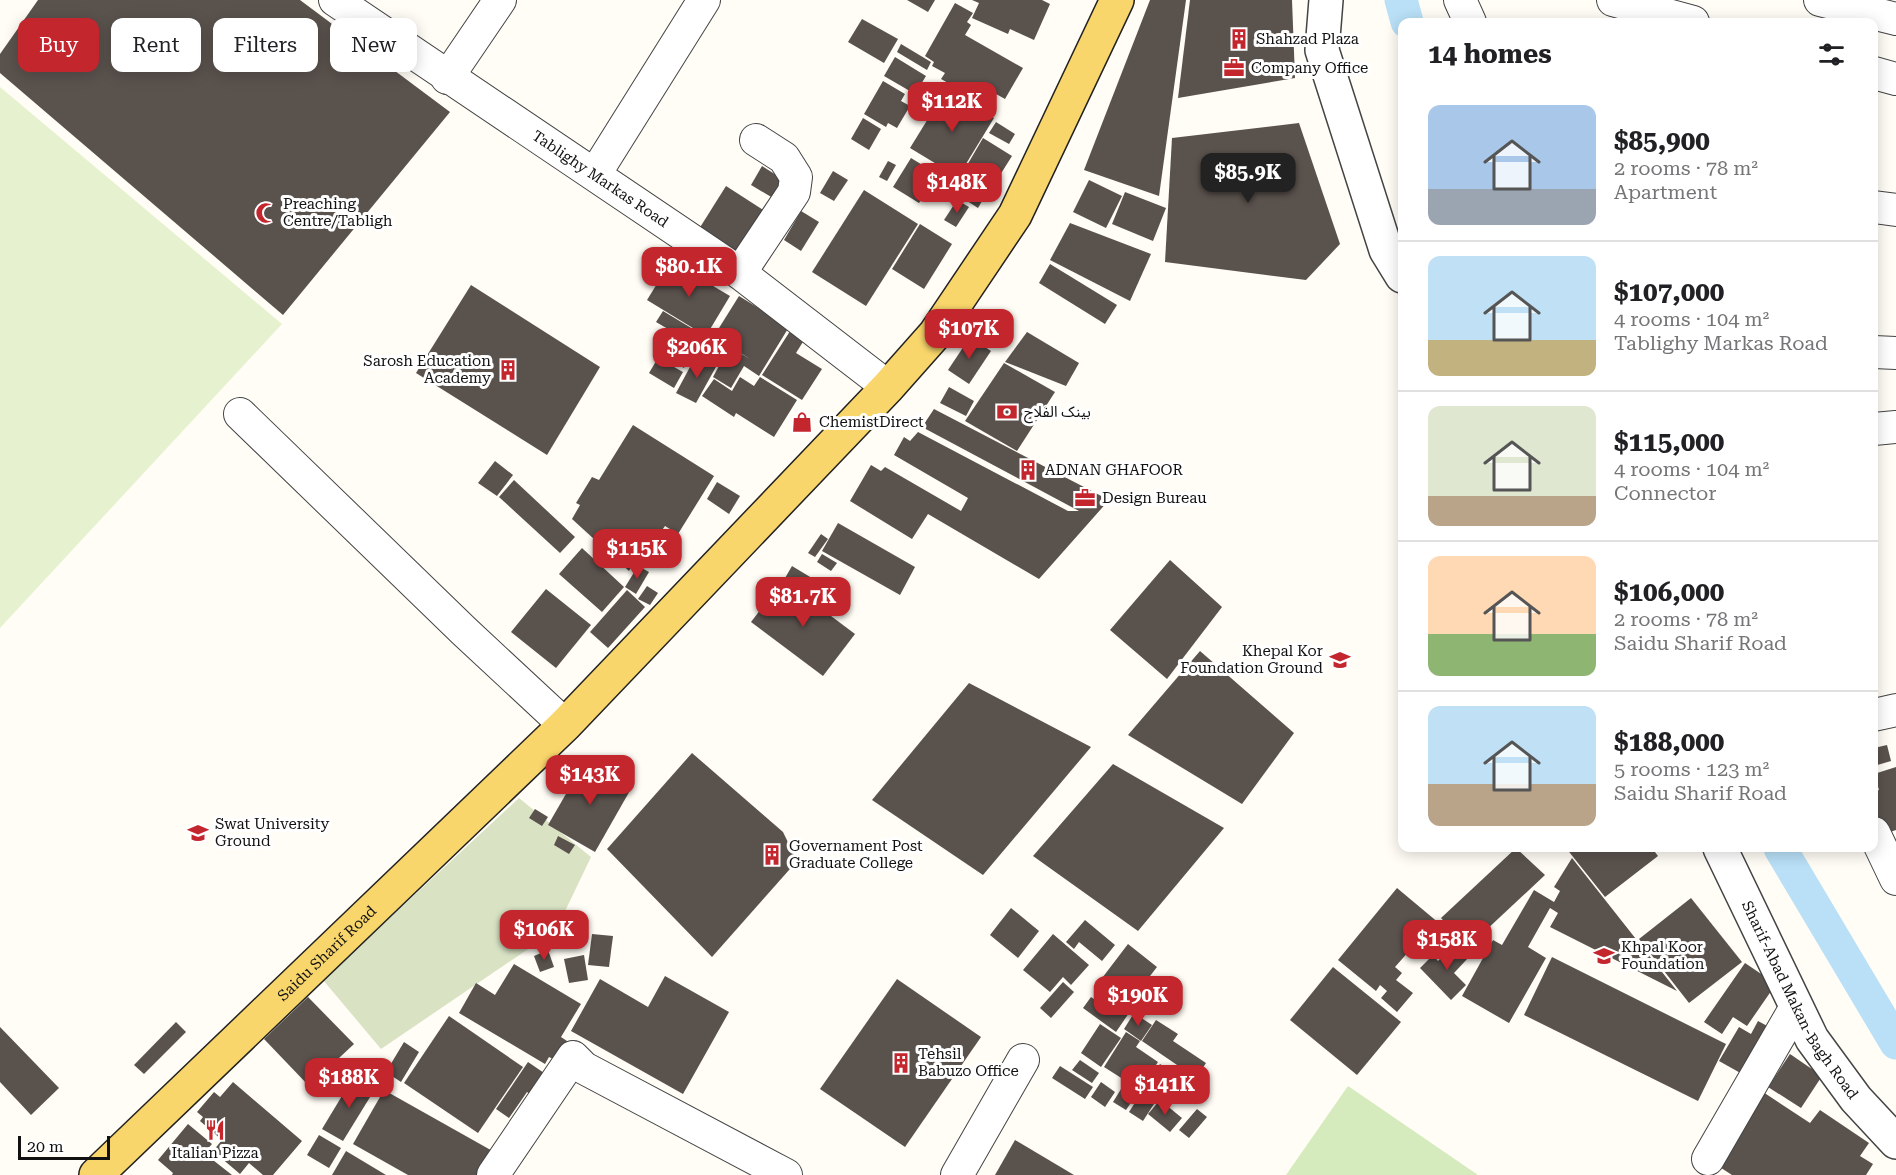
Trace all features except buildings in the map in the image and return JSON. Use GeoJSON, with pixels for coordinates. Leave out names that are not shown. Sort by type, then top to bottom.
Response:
{"type":"FeatureCollection","features":[{"type":"Feature","properties":{"kind":"main road"},"geometry":{"type":"LineString","coordinates":[[566,730],[935,334],[1015,215],[1117,0]]}},
{"type":"Feature","properties":{"kind":"main road"},"geometry":{"type":"LineString","coordinates":[[566,730],[897,395],[946,335],[1024,219],[1124,0]]}},
{"type":"Feature","properties":{"kind":"main road","name":"Saidu Sharif Road"},"geometry":{"type":"LineString","coordinates":[[96,1175],[566,730]]}},
{"type":"Feature","properties":{"kind":"street","name":"Tablighy Markas Road"},"geometry":{"type":"LineString","coordinates":[[335,0],[447,78],[595,174],[740,273],[888,387]]}},
{"type":"Feature","properties":{"kind":"street"},"geometry":{"type":"LineString","coordinates":[[447,78],[500,0]]}},
{"type":"Feature","properties":{"kind":"street"},"geometry":{"type":"LineString","coordinates":[[595,174],[704,0]]}},
{"type":"Feature","properties":{"kind":"street"},"geometry":{"type":"LineString","coordinates":[[1326,0],[1322,50],[1386,250],[1398,270]]}},
{"type":"Feature","properties":{"kind":"street"},"geometry":{"type":"LineString","coordinates":[[1460,0],[1468,18]]}},
{"type":"Feature","properties":{"kind":"street"},"geometry":{"type":"LineString","coordinates":[[1613,0],[1678,18]]}},
{"type":"Feature","properties":{"kind":"street"},"geometry":{"type":"LineString","coordinates":[[1820,0],[1896,19]]}},
{"type":"Feature","properties":{"kind":"street"},"geometry":{"type":"LineString","coordinates":[[1878,74],[1896,80]]}},
{"type":"Feature","properties":{"kind":"street"},"geometry":{"type":"LineString","coordinates":[[740,273],[794,192],[796,177],[784,158],[756,140]]}},
{"type":"Feature","properties":{"kind":"street"},"geometry":{"type":"LineString","coordinates":[[1878,208],[1896,210]]}},
{"type":"Feature","properties":{"kind":"street"},"geometry":{"type":"LineString","coordinates":[[1878,352],[1896,353]]}},
{"type":"Feature","properties":{"kind":"street"},"geometry":{"type":"LineString","coordinates":[[240,414],[566,730]]}},
{"type":"Feature","properties":{"kind":"street"},"geometry":{"type":"LineString","coordinates":[[1878,429],[1896,427]]}},
{"type":"Feature","properties":{"kind":"street"},"geometry":{"type":"LineString","coordinates":[[1878,714],[1896,710]]}},
{"type":"Feature","properties":{"kind":"street"},"geometry":{"type":"LineString","coordinates":[[1878,841],[1896,879]]}},
{"type":"Feature","properties":{"kind":"street","name":"Sharif-Abad Makan-Bagh Road"},"geometry":{"type":"LineString","coordinates":[[1722,852],[1812,1039],[1856,1100],[1896,1143]]}},
{"type":"Feature","properties":{"kind":"street"},"geometry":{"type":"LineString","coordinates":[[1708,1159],[1796,1007]]}},
{"type":"Feature","properties":{"kind":"street"},"geometry":{"type":"LineString","coordinates":[[493,1175],[573,1057],[584,1068],[786,1175]]}},
{"type":"Feature","properties":{"kind":"street"},"geometry":{"type":"LineString","coordinates":[[957,1175],[1023,1060]]}},
{"type":"Feature","properties":{"kind":"green space"},"geometry":{"type":"Polygon","coordinates":[[[0,87],[282,324],[0,628],[0,87]]]}},
{"type":"Feature","properties":{"kind":"green space"},"geometry":{"type":"Polygon","coordinates":[[[519,798],[591,857],[556,930],[381,1049],[323,980],[519,798]]]}},
{"type":"Feature","properties":{"kind":"green space"},"geometry":{"type":"Polygon","coordinates":[[[1348,1086],[1478,1175],[1286,1175],[1348,1086]]]}},
{"type":"Feature","properties":{"kind":"waterway"},"geometry":{"type":"LineString","coordinates":[[1401,0],[1406,18]]}},
{"type":"Feature","properties":{"kind":"waterway"},"geometry":{"type":"LineString","coordinates":[[1782,852],[1896,1043]]}},
{"type":"Feature","properties":{"kind":"place","name":"Shahzad Plaza"},"geometry":{"type":"Point","coordinates":[1239,39]}},
{"type":"Feature","properties":{"kind":"place","name":"Company Office"},"geometry":{"type":"Point","coordinates":[1234,68]}},
{"type":"Feature","properties":{"kind":"place","name":"Preaching Centre/Tabligh"},"geometry":{"type":"Point","coordinates":[266,213]}},
{"type":"Feature","properties":{"kind":"place","name":"Sarosh Education Academy"},"geometry":{"type":"Point","coordinates":[508,370]}},
{"type":"Feature","properties":{"kind":"place","name":"بینک الفلاح"},"geometry":{"type":"Point","coordinates":[1007,412]}},
{"type":"Feature","properties":{"kind":"place","name":"ChemistDirect"},"geometry":{"type":"Point","coordinates":[802,422]}},
{"type":"Feature","properties":{"kind":"place","name":"ADNAN GHAFOOR"},"geometry":{"type":"Point","coordinates":[1028,470]}},
{"type":"Feature","properties":{"kind":"place","name":"Design Bureau"},"geometry":{"type":"Point","coordinates":[1085,498]}},
{"type":"Feature","properties":{"kind":"place","name":"Khepal Kor Foundation Ground"},"geometry":{"type":"Point","coordinates":[1340,660]}},
{"type":"Feature","properties":{"kind":"place","name":"Swat University Ground"},"geometry":{"type":"Point","coordinates":[198,833]}},
{"type":"Feature","properties":{"kind":"place","name":"Governament Post Graduate College"},"geometry":{"type":"Point","coordinates":[772,855]}},
{"type":"Feature","properties":{"kind":"place","name":"Khpal Koor Foundation"},"geometry":{"type":"Point","coordinates":[1604,956]}},
{"type":"Feature","properties":{"kind":"place","name":"Tehsil Babuzo Office"},"geometry":{"type":"Point","coordinates":[901,1063]}},
{"type":"Feature","properties":{"kind":"place","name":"Italian Pizza"},"geometry":{"type":"Point","coordinates":[215,1130]}}]}
